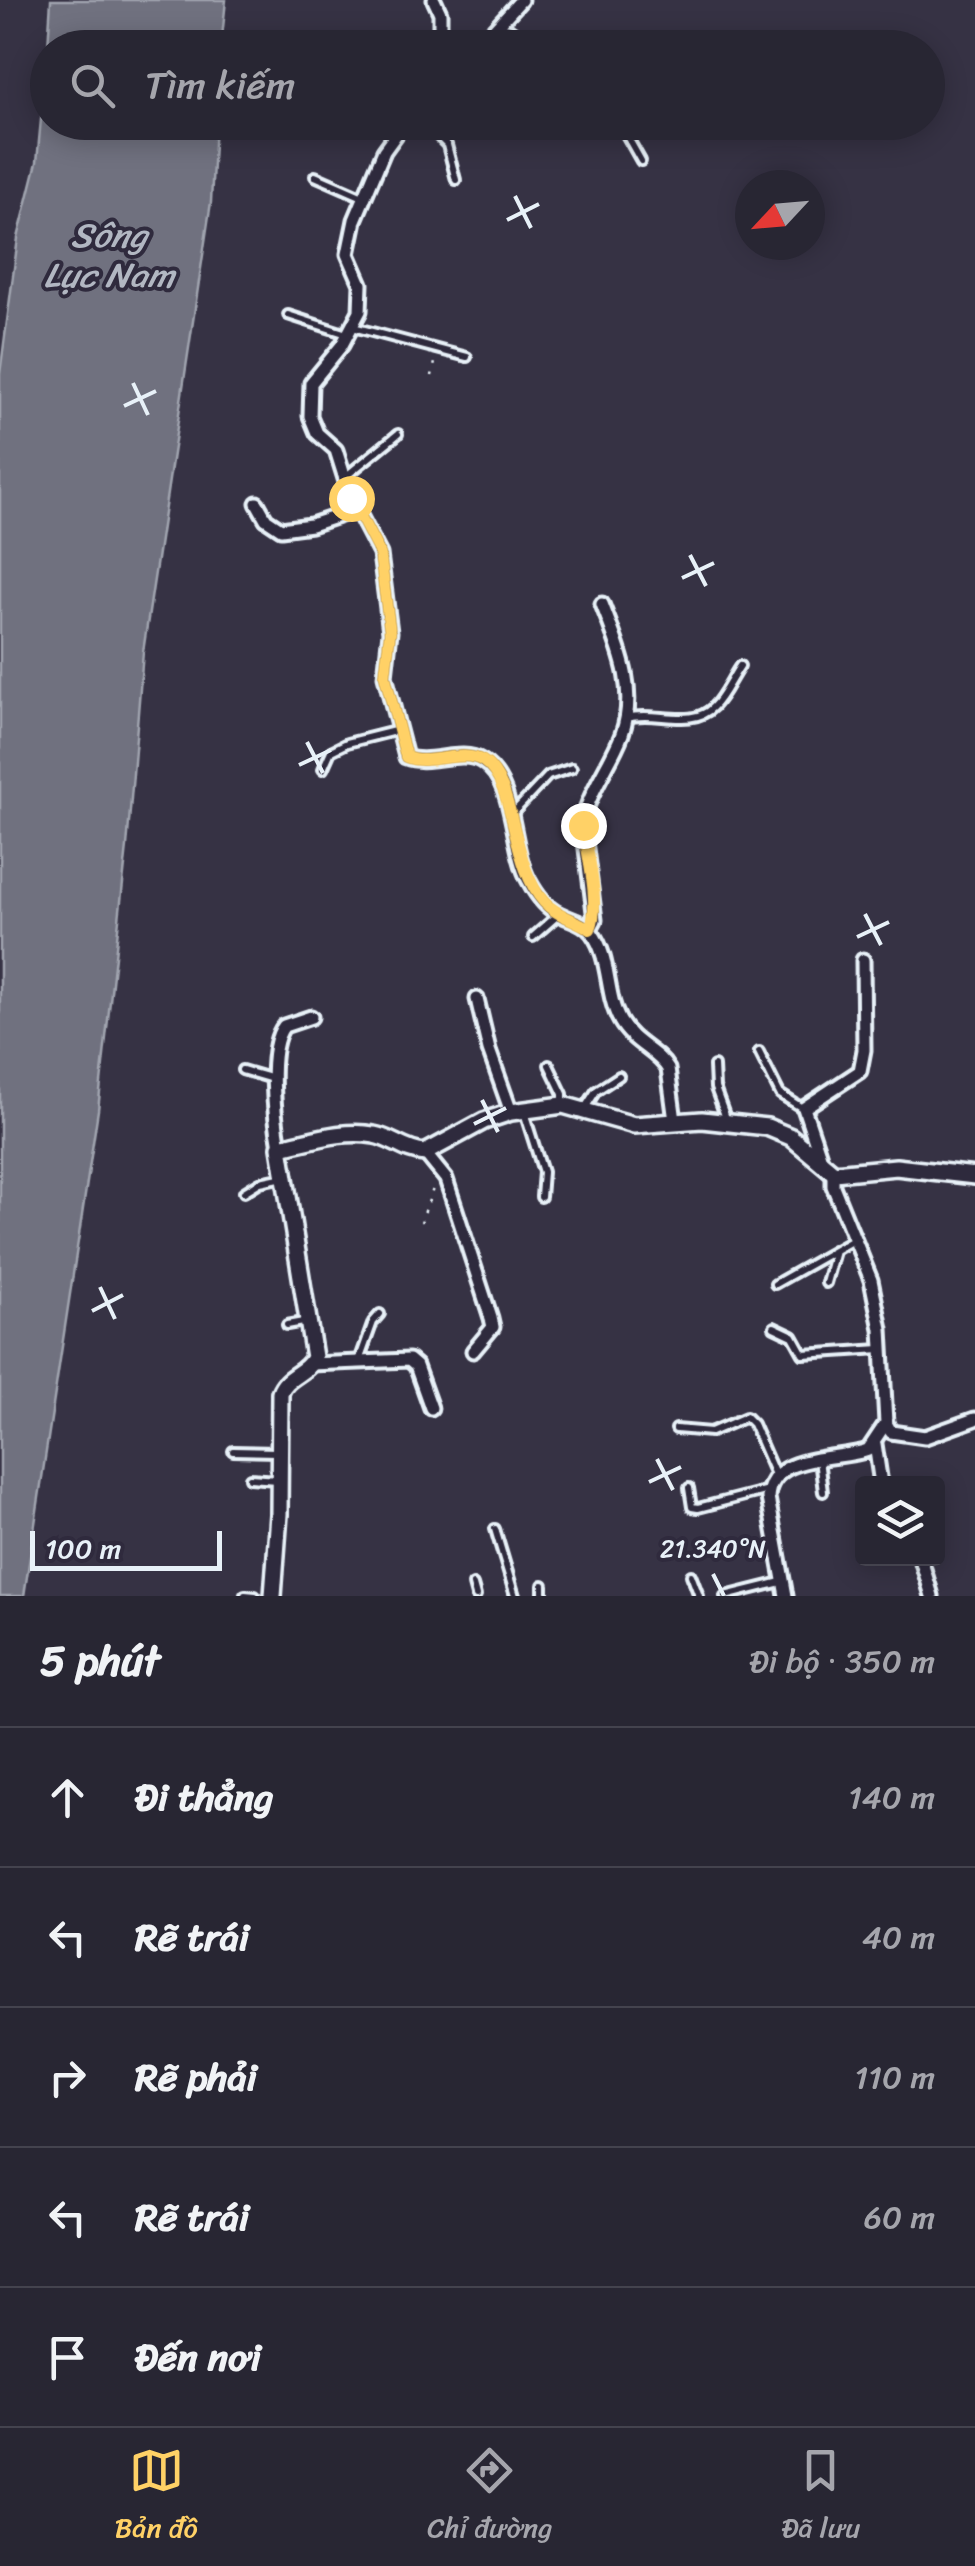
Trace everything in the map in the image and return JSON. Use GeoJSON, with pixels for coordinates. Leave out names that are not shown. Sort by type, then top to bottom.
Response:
{"type":"FeatureCollection","features":[{"type":"Feature","properties":{"kind":"street"},"geometry":{"type":"LineString","coordinates":[[434,0],[440,12],[440,30]]}},
{"type":"Feature","properties":{"kind":"street"},"geometry":{"type":"LineString","coordinates":[[495,30],[521,0]]}},
{"type":"Feature","properties":{"kind":"street"},"geometry":{"type":"LineString","coordinates":[[392,140],[364,198],[348,254],[362,295],[350,331],[311,384],[310,416],[318,433],[336,450],[356,510],[380,554],[390,632],[385,676],[403,750],[410,760],[472,757],[483,762],[501,786],[527,878],[541,899],[590,929],[604,960],[615,1012],[634,1040],[668,1068],[675,1120]]}},
{"type":"Feature","properties":{"kind":"street"},"geometry":{"type":"LineString","coordinates":[[257,502],[266,519],[281,529],[311,525],[356,510]]}},
{"type":"Feature","properties":{"kind":"street"},"geometry":{"type":"LineString","coordinates":[[590,929],[594,920],[583,825],[622,733],[628,686],[623,658],[602,604]]}},
{"type":"Feature","properties":{"kind":"street"},"geometry":{"type":"LineString","coordinates":[[862,960],[864,1050],[860,1070],[804,1108],[876,1299],[886,1423],[891,1432],[925,1437],[975,1420]]}},
{"type":"Feature","properties":{"kind":"street"},"geometry":{"type":"LineString","coordinates":[[477,999],[489,1050],[518,1111]]}},
{"type":"Feature","properties":{"kind":"street"},"geometry":{"type":"LineString","coordinates":[[274,1596],[282,1388],[314,1356],[276,1125],[275,1046],[284,1026],[311,1017]]}},
{"type":"Feature","properties":{"kind":"street"},"geometry":{"type":"LineString","coordinates":[[425,1153],[484,1121],[518,1111],[563,1105],[634,1125],[675,1120],[767,1127],[790,1137],[827,1167],[896,1166],[975,1176]]}},
{"type":"Feature","properties":{"kind":"street"},"geometry":{"type":"LineString","coordinates":[[280,1147],[344,1133],[370,1134],[425,1153],[442,1173],[454,1200],[491,1318],[493,1327],[473,1351]]}},
{"type":"Feature","properties":{"kind":"street"},"geometry":{"type":"LineString","coordinates":[[310,1364],[400,1358],[413,1362],[431,1408]]}},
{"type":"Feature","properties":{"kind":"street"},"geometry":{"type":"LineString","coordinates":[[786,1596],[768,1490],[776,1477],[791,1467],[819,1458],[860,1453],[875,1444],[886,1423]]}},
{"type":"Feature","properties":{"kind":"street"},"geometry":{"type":"LineString","coordinates":[[875,1444],[880,1476]]}},
{"type":"Feature","properties":{"kind":"street"},"geometry":{"type":"LineString","coordinates":[[923,1566],[932,1596]]}},
{"type":"Feature","properties":{"kind":"lane"},"geometry":{"type":"LineString","coordinates":[[499,26],[512,30]]}},
{"type":"Feature","properties":{"kind":"lane"},"geometry":{"type":"LineString","coordinates":[[443,140],[448,145],[456,180]]}},
{"type":"Feature","properties":{"kind":"lane"},"geometry":{"type":"LineString","coordinates":[[629,140],[641,161]]}},
{"type":"Feature","properties":{"kind":"lane"},"geometry":{"type":"LineString","coordinates":[[315,176],[364,198]]}},
{"type":"Feature","properties":{"kind":"lane"},"geometry":{"type":"LineString","coordinates":[[288,314],[350,331],[419,342],[438,352],[467,357]]}},
{"type":"Feature","properties":{"kind":"lane"},"geometry":{"type":"LineString","coordinates":[[345,476],[398,434]]}},
{"type":"Feature","properties":{"kind":"lane"},"geometry":{"type":"LineString","coordinates":[[625,719],[642,714],[687,718],[702,715],[713,708],[740,666]]}},
{"type":"Feature","properties":{"kind":"lane"},"geometry":{"type":"LineString","coordinates":[[323,769],[331,751],[399,730]]}},
{"type":"Feature","properties":{"kind":"lane"},"geometry":{"type":"LineString","coordinates":[[511,816],[548,776],[572,768]]}},
{"type":"Feature","properties":{"kind":"lane"},"geometry":{"type":"LineString","coordinates":[[532,937],[560,914]]}},
{"type":"Feature","properties":{"kind":"lane"},"geometry":{"type":"LineString","coordinates":[[759,1052],[780,1094],[804,1108]]}},
{"type":"Feature","properties":{"kind":"lane"},"geometry":{"type":"LineString","coordinates":[[549,1065],[564,1094],[563,1105]]}},
{"type":"Feature","properties":{"kind":"lane"},"geometry":{"type":"LineString","coordinates":[[714,1066],[715,1088],[727,1122]]}},
{"type":"Feature","properties":{"kind":"lane"},"geometry":{"type":"LineString","coordinates":[[242,1070],[274,1080]]}},
{"type":"Feature","properties":{"kind":"lane"},"geometry":{"type":"LineString","coordinates":[[584,1110],[596,1091],[619,1076]]}},
{"type":"Feature","properties":{"kind":"lane"},"geometry":{"type":"LineString","coordinates":[[518,1111],[543,1172],[541,1198]]}},
{"type":"Feature","properties":{"kind":"lane"},"geometry":{"type":"LineString","coordinates":[[244,1192],[260,1182],[284,1177]]}},
{"type":"Feature","properties":{"kind":"lane"},"geometry":{"type":"LineString","coordinates":[[775,1284],[855,1239]]}},
{"type":"Feature","properties":{"kind":"lane"},"geometry":{"type":"LineString","coordinates":[[826,1283],[836,1249]]}},
{"type":"Feature","properties":{"kind":"lane"},"geometry":{"type":"LineString","coordinates":[[359,1361],[373,1322],[380,1314]]}},
{"type":"Feature","properties":{"kind":"lane"},"geometry":{"type":"LineString","coordinates":[[286,1324],[310,1321]]}},
{"type":"Feature","properties":{"kind":"lane"},"geometry":{"type":"LineString","coordinates":[[774,1327],[793,1336],[803,1354],[882,1349]]}},
{"type":"Feature","properties":{"kind":"lane"},"geometry":{"type":"LineString","coordinates":[[676,1429],[711,1432],[739,1418],[750,1420],[776,1477]]}},
{"type":"Feature","properties":{"kind":"lane"},"geometry":{"type":"LineString","coordinates":[[234,1451],[277,1452]]}},
{"type":"Feature","properties":{"kind":"lane"},"geometry":{"type":"LineString","coordinates":[[819,1458],[824,1492]]}},
{"type":"Feature","properties":{"kind":"lane"},"geometry":{"type":"LineString","coordinates":[[250,1478],[278,1480]]}},
{"type":"Feature","properties":{"kind":"lane"},"geometry":{"type":"LineString","coordinates":[[689,1488],[692,1507],[698,1508],[768,1490]]}},
{"type":"Feature","properties":{"kind":"lane"},"geometry":{"type":"LineString","coordinates":[[496,1530],[515,1596]]}},
{"type":"Feature","properties":{"kind":"lane"},"geometry":{"type":"LineString","coordinates":[[690,1575],[699,1596]]}},
{"type":"Feature","properties":{"kind":"lane"},"geometry":{"type":"LineString","coordinates":[[725,1596],[782,1582]]}},
{"type":"Feature","properties":{"kind":"lane"},"geometry":{"type":"LineString","coordinates":[[473,1586],[476,1596]]}},
{"type":"Feature","properties":{"kind":"lane"},"geometry":{"type":"LineString","coordinates":[[543,1586],[543,1596]]}},
{"type":"Feature","properties":{"kind":"lane"},"geometry":{"type":"LineString","coordinates":[[244,1595],[255,1596]]}},
{"type":"Feature","properties":{"kind":"path"},"geometry":{"type":"LineString","coordinates":[[432,376],[438,352]]}},
{"type":"Feature","properties":{"kind":"path"},"geometry":{"type":"LineString","coordinates":[[422,1222],[442,1173]]}},
{"type":"Feature","properties":{"kind":"water"},"geometry":{"type":"Polygon","coordinates":[[[51,0],[226,0],[223,30],[49,30],[51,0]]]}},
{"type":"Feature","properties":{"kind":"water","name":"Sông Lục Nam"},"geometry":{"type":"Polygon","coordinates":[[[39,140],[214,140],[211,202],[143,652],[127,847],[98,1110],[24,1596],[0,1596],[0,374],[18,238],[39,140]]]}},
{"type":"Feature","properties":{"kind":"route"},"geometry":{"type":"LineString","coordinates":[[351,498],[380,554],[390,632],[385,676],[406,757],[472,757],[483,762],[501,786],[527,878],[550,908],[590,929],[594,920],[593,899],[583,825]]}}]}
